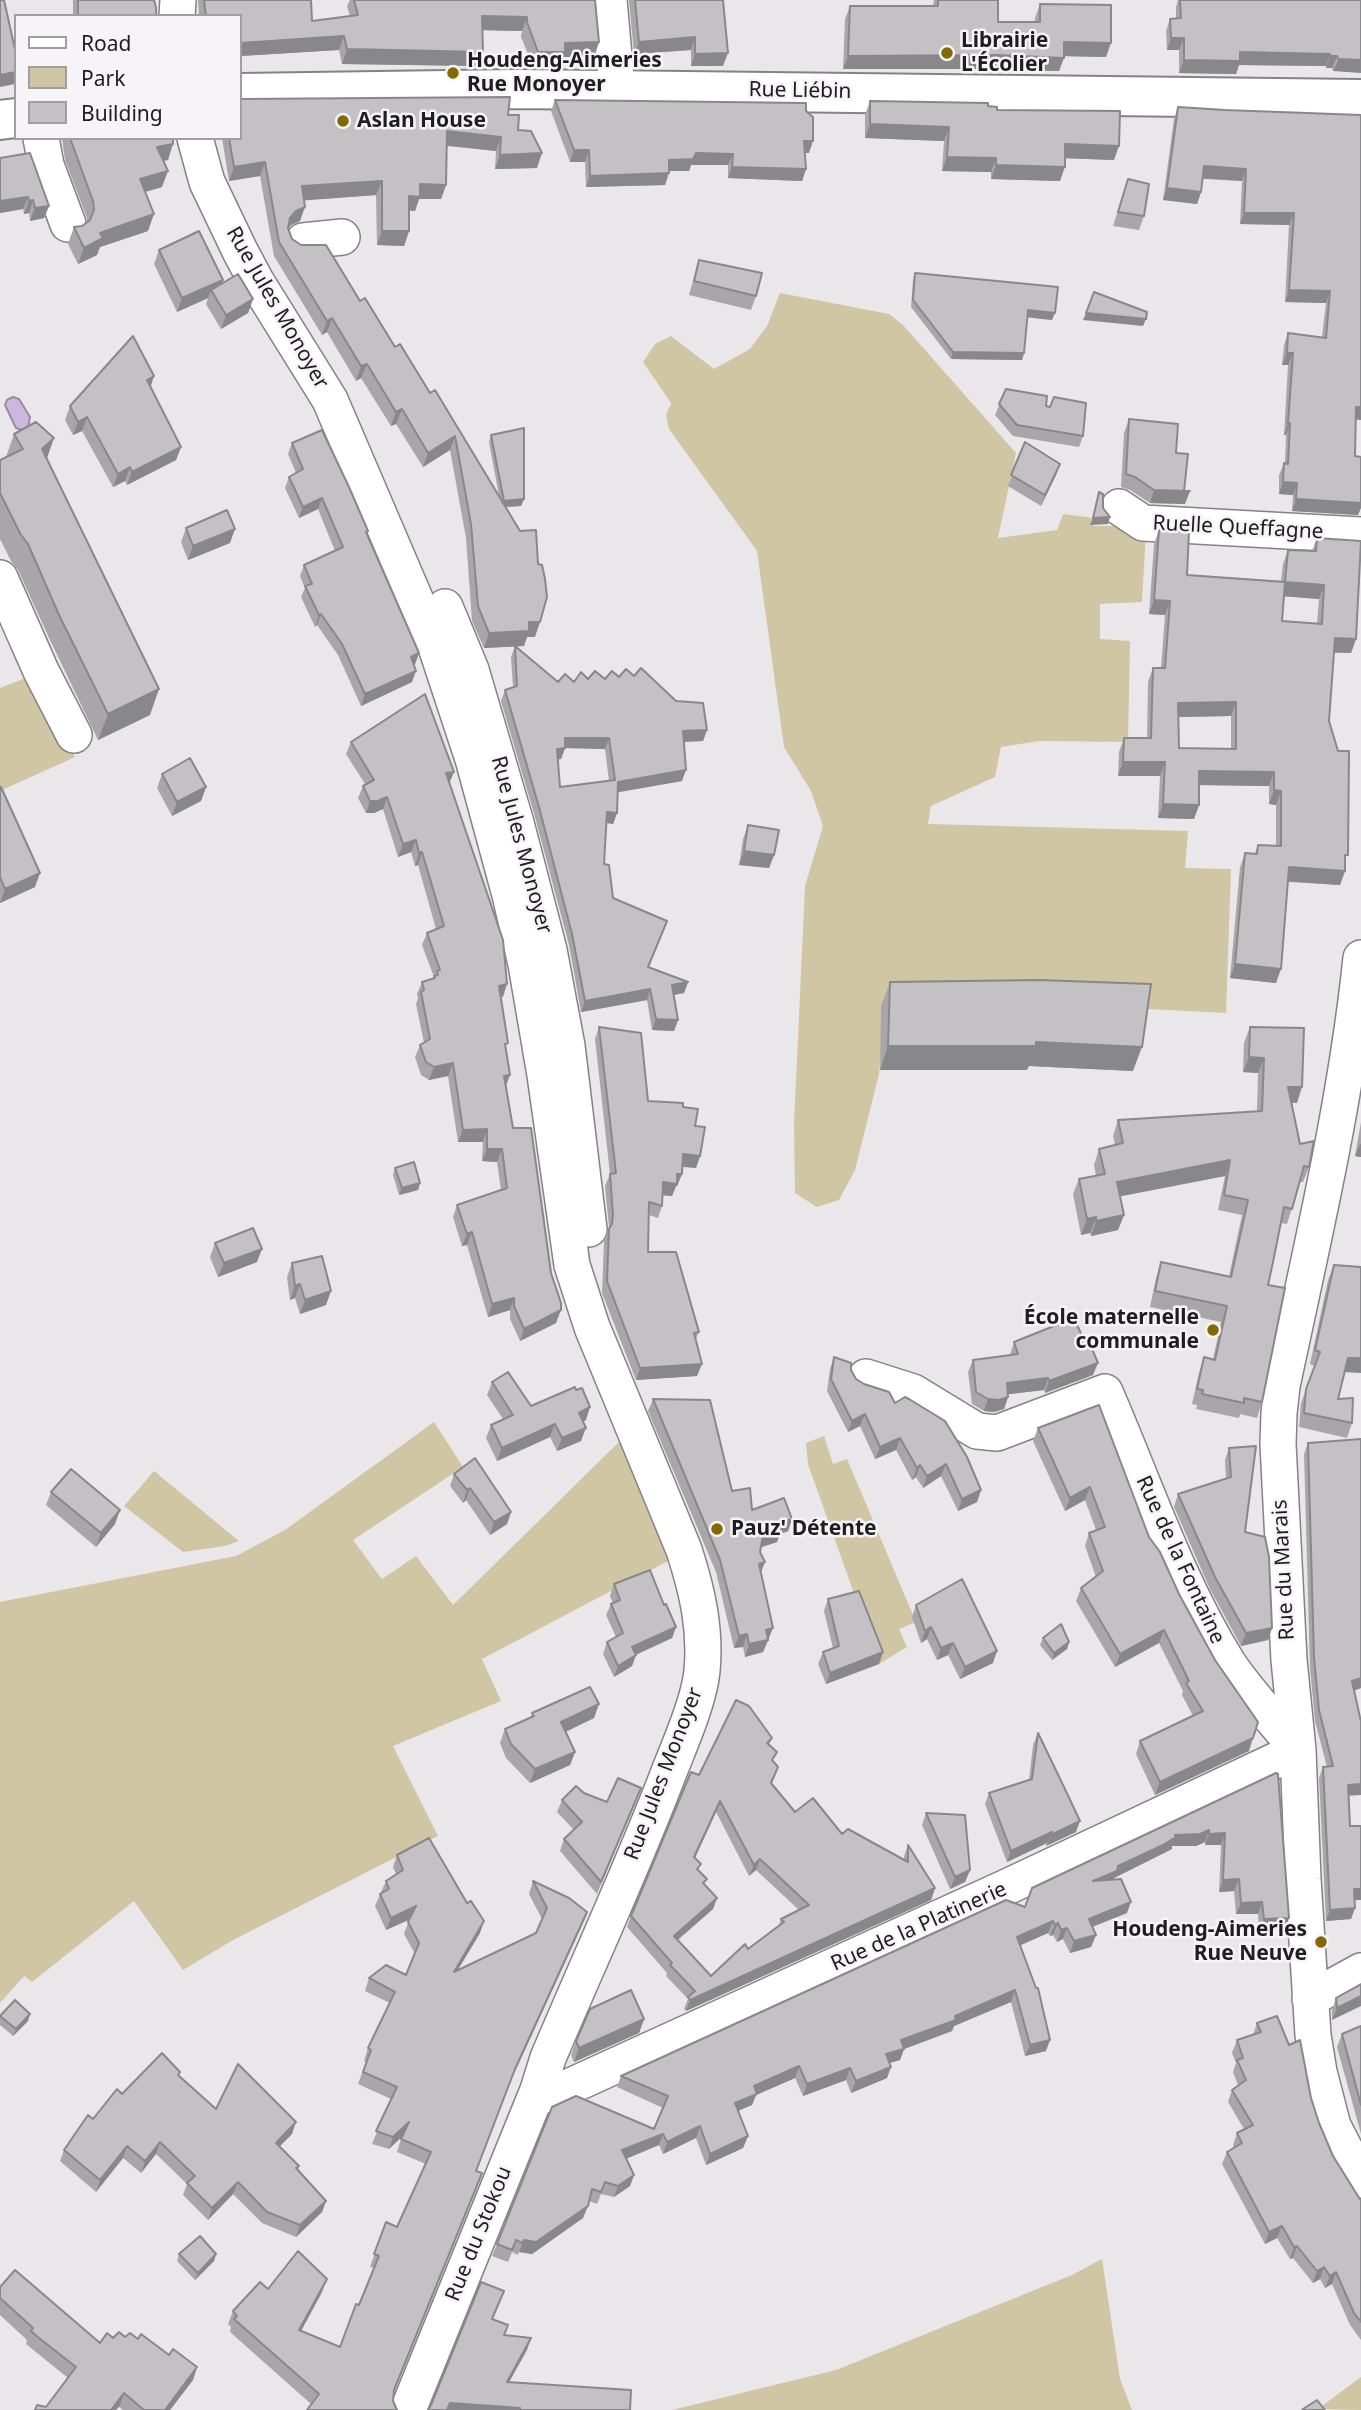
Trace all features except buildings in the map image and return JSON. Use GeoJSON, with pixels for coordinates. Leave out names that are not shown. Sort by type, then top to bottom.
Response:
{"type":"FeatureCollection","features":[{"type":"Feature","properties":{"kind":"main road","name":"Rue Liébin"},"geometry":{"type":"LineString","coordinates":[[242,93],[617,89],[1361,99]]}},
{"type":"Feature","properties":{"kind":"street"},"geometry":{"type":"LineString","coordinates":[[609,0],[617,89]]}},
{"type":"Feature","properties":{"kind":"street"},"geometry":{"type":"LineString","coordinates":[[41,140],[46,165],[68,224]]}},
{"type":"Feature","properties":{"kind":"street","name":"Rue Jules Monoyer"},"geometry":{"type":"LineString","coordinates":[[196,140],[207,181],[272,246],[256,281],[330,400],[394,495],[471,670],[500,765],[549,950],[566,1037],[590,1238],[592,1327],[688,1563],[703,1626],[702,1672],[688,1721],[657,1804],[543,2074]]}},
{"type":"Feature","properties":{"kind":"street"},"geometry":{"type":"LineString","coordinates":[[272,246],[342,237]]}},
{"type":"Feature","properties":{"kind":"street","name":"Ruelle Queffagne"},"geometry":{"type":"LineString","coordinates":[[1119,507],[1143,523],[1361,535]]}},
{"type":"Feature","properties":{"kind":"street"},"geometry":{"type":"LineString","coordinates":[[0,579],[41,671],[74,735]]}},
{"type":"Feature","properties":{"kind":"street","name":"Rue du Marais"},"geometry":{"type":"LineString","coordinates":[[1361,958],[1341,1106],[1279,1413],[1279,1477],[1289,1660],[1298,1750],[1313,2035],[1333,2126],[1361,2180]]}},
{"type":"Feature","properties":{"kind":"street","name":"Rue de la Fontaine"},"geometry":{"type":"LineString","coordinates":[[866,1377],[913,1392],[977,1431],[986,1433],[997,1433],[1105,1392],[1182,1575],[1204,1619],[1230,1664],[1298,1750]]}},
{"type":"Feature","properties":{"kind":"street","name":"Rue de la Platinerie"},"geometry":{"type":"LineString","coordinates":[[543,2074],[551,2095],[1009,1886],[1298,1750]]}},
{"type":"Feature","properties":{"kind":"street"},"geometry":{"type":"LineString","coordinates":[[1310,1999],[1361,1971]]}},
{"type":"Feature","properties":{"kind":"street","name":"Rue du Stokou"},"geometry":{"type":"LineString","coordinates":[[408,2410],[543,2074]]}},
{"type":"Feature","properties":{"kind":"green space"},"geometry":{"type":"Polygon","coordinates":[[[780,293],[889,314],[903,325],[1016,453],[998,538],[1057,530],[1063,514],[1094,518],[1093,526],[1116,526],[1146,532],[1142,602],[1100,604],[1100,639],[1130,641],[1128,742],[1039,741],[1001,747],[995,777],[931,806],[928,824],[1188,831],[1185,868],[1231,869],[1226,1013],[1147,1009],[885,1010],[879,1074],[855,1170],[839,1200],[817,1207],[795,1193],[794,1124],[805,886],[823,826],[811,791],[784,747],[757,551],[669,429],[666,415],[671,403],[643,362],[655,344],[671,336],[714,369],[750,349],[767,326],[780,293]]]}},
{"type":"Feature","properties":{"kind":"green space"},"geometry":{"type":"Polygon","coordinates":[[[28,677],[75,757],[0,791],[0,688],[28,677]]]}},
{"type":"Feature","properties":{"kind":"green space"},"geometry":{"type":"Polygon","coordinates":[[[434,1422],[463,1467],[353,1540],[382,1579],[416,1556],[453,1605],[620,1441],[670,1560],[482,1659],[501,1701],[393,1746],[438,1836],[233,1940],[183,1970],[134,1901],[32,1982],[24,1976],[0,2003],[0,1602],[236,1556],[285,1530],[434,1422]]]}},
{"type":"Feature","properties":{"kind":"green space"},"geometry":{"type":"Polygon","coordinates":[[[824,1436],[833,1464],[847,1459],[916,1622],[899,1629],[907,1647],[879,1664],[808,1464],[806,1443],[824,1436]]]}},
{"type":"Feature","properties":{"kind":"green space"},"geometry":{"type":"Polygon","coordinates":[[[154,1471],[239,1541],[225,1546],[183,1552],[124,1506],[154,1471]]]}},
{"type":"Feature","properties":{"kind":"green space"},"geometry":{"type":"Polygon","coordinates":[[[1102,2259],[1120,2379],[1132,2410],[672,2410],[836,2370],[1072,2275],[1102,2259]]]}},
{"type":"Feature","properties":{"kind":"green space"},"geometry":{"type":"Polygon","coordinates":[[[1361,2377],[1361,2410],[1318,2409],[1361,2377]]]}},
{"type":"Feature","properties":{"kind":"shaded area"},"geometry":{"type":"Polygon","coordinates":[[[13,397],[19,399],[30,417],[28,428],[16,428],[5,405],[7,400],[13,397]]]}},
{"type":"Feature","properties":{"kind":"place","name":"Librairie L'Écolier"},"geometry":{"type":"Point","coordinates":[947,53]}},
{"type":"Feature","properties":{"kind":"place","name":"Houdeng-Aimeries Rue Monoyer"},"geometry":{"type":"Point","coordinates":[453,73]}},
{"type":"Feature","properties":{"kind":"place","name":"Aslan House"},"geometry":{"type":"Point","coordinates":[343,121]}},
{"type":"Feature","properties":{"kind":"place","name":"École maternelle communale"},"geometry":{"type":"Point","coordinates":[1213,1330]}},
{"type":"Feature","properties":{"kind":"place","name":"Pauz' Détente"},"geometry":{"type":"Point","coordinates":[717,1529]}},
{"type":"Feature","properties":{"kind":"place","name":"Houdeng-Aimeries Rue Neuve"},"geometry":{"type":"Point","coordinates":[1321,1942]}}]}
